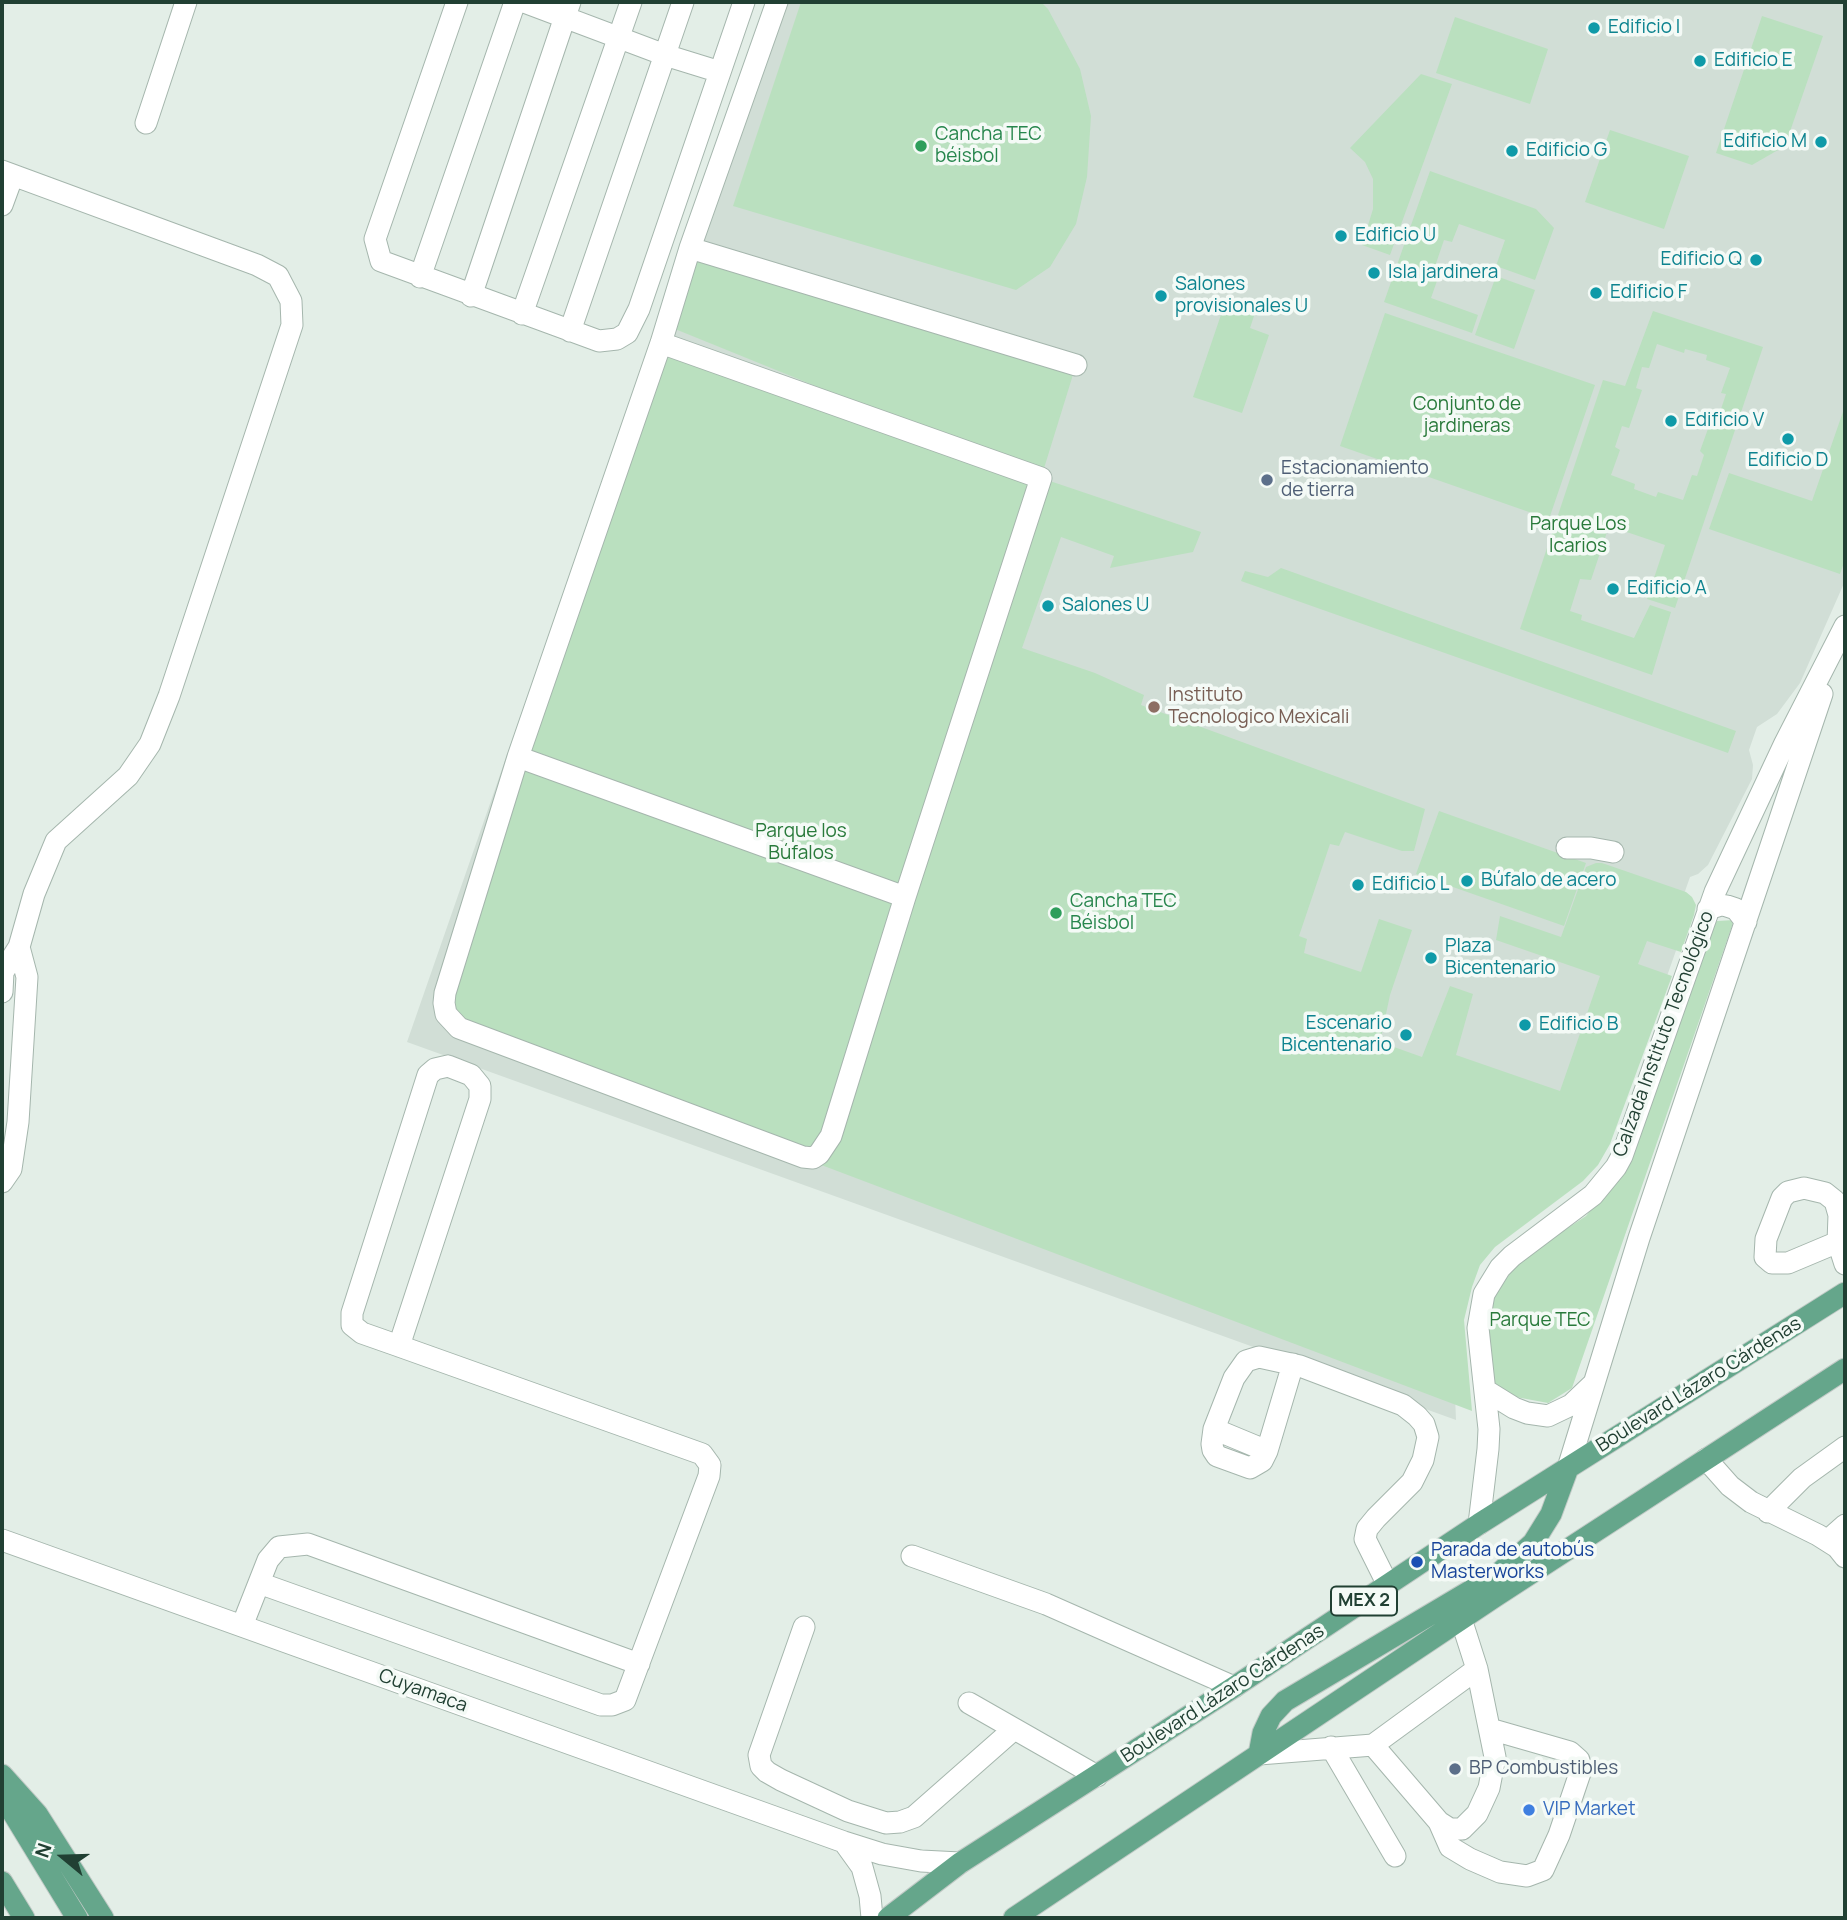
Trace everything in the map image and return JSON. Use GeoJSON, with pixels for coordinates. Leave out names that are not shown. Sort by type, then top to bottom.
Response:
{"type":"FeatureCollection","features":[{"type":"Feature","properties":{"kind":"main road","name":"Boulevard Lázaro Cárdenas"},"geometry":{"type":"LineString","coordinates":[[888,1918],[960,1863],[1234,1687],[1479,1524],[1845,1293]]}},
{"type":"Feature","properties":{"kind":"main road"},"geometry":{"type":"LineString","coordinates":[[1014,1918],[1461,1619],[1845,1369]]}},
{"type":"Feature","properties":{"kind":"main road"},"geometry":{"type":"LineString","coordinates":[[1259,1755],[1263,1733],[1270,1716],[1285,1701],[1497,1575],[1533,1543],[1551,1514],[1568,1468]]}},
{"type":"Feature","properties":{"kind":"main road"},"geometry":{"type":"LineString","coordinates":[[2,1775],[37,1814],[103,1918]]}},
{"type":"Feature","properties":{"kind":"main road"},"geometry":{"type":"LineString","coordinates":[[2,1795],[50,1878],[77,1918]]}},
{"type":"Feature","properties":{"kind":"main road"},"geometry":{"type":"LineString","coordinates":[[2,1824],[60,1918]]}},
{"type":"Feature","properties":{"kind":"main road"},"geometry":{"type":"LineString","coordinates":[[2,1882],[24,1918]]}},
{"type":"Feature","properties":{"kind":"street"},"geometry":{"type":"LineString","coordinates":[[146,122],[186,2]]}},
{"type":"Feature","properties":{"kind":"street"},"geometry":{"type":"LineString","coordinates":[[457,2],[375,239],[380,261],[599,341],[617,339],[627,333],[639,309],[744,2]]}},
{"type":"Feature","properties":{"kind":"street"},"geometry":{"type":"LineString","coordinates":[[421,277],[516,2]]}},
{"type":"Feature","properties":{"kind":"street"},"geometry":{"type":"LineString","coordinates":[[524,2],[568,10],[618,37],[720,72]]}},
{"type":"Feature","properties":{"kind":"street"},"geometry":{"type":"LineString","coordinates":[[522,314],[631,2]]}},
{"type":"Feature","properties":{"kind":"street"},"geometry":{"type":"LineString","coordinates":[[570,331],[683,2]]}},
{"type":"Feature","properties":{"kind":"street"},"geometry":{"type":"LineString","coordinates":[[661,343],[1041,478],[905,897],[831,1136],[819,1154],[813,1158],[803,1157],[459,1028],[446,1014],[445,993],[518,757],[661,343],[690,248],[777,2]]}},
{"type":"Feature","properties":{"kind":"street"},"geometry":{"type":"LineString","coordinates":[[471,296],[568,10]]}},
{"type":"Feature","properties":{"kind":"street"},"geometry":{"type":"LineString","coordinates":[[2,205],[7,173],[257,265],[278,276],[291,301],[292,325],[169,696],[150,744],[128,776],[56,841],[34,894],[19,947],[3,972],[2,992]]}},
{"type":"Feature","properties":{"kind":"street"},"geometry":{"type":"LineString","coordinates":[[690,248],[1076,365]]}},
{"type":"Feature","properties":{"kind":"street","name":"Calzada Instituto Tecnológico"},"geometry":{"type":"LineString","coordinates":[[1479,1524],[1489,1449],[1478,1328],[1484,1294],[1512,1256],[1593,1195],[1616,1167],[1708,909],[1779,756],[1842,632]]}},
{"type":"Feature","properties":{"kind":"street","name":"Calzada Instituto Tecnológico"},"geometry":{"type":"LineString","coordinates":[[1568,1468],[1639,1238],[1842,632]]}},
{"type":"Feature","properties":{"kind":"street"},"geometry":{"type":"LineString","coordinates":[[518,757],[905,897]]}},
{"type":"Feature","properties":{"kind":"street"},"geometry":{"type":"LineString","coordinates":[[1567,848],[1613,852]]}},
{"type":"Feature","properties":{"kind":"street"},"geometry":{"type":"LineString","coordinates":[[1708,909],[1727,906],[1735,909],[1746,922]]}},
{"type":"Feature","properties":{"kind":"street"},"geometry":{"type":"LineString","coordinates":[[2,1182],[10,1169],[8,1149],[27,976],[19,947]]}},
{"type":"Feature","properties":{"kind":"street"},"geometry":{"type":"LineString","coordinates":[[259,1583],[601,1704],[612,1705],[625,1700],[709,1476],[709,1465],[702,1454],[362,1333],[352,1325],[352,1313],[428,1075],[435,1069],[448,1066],[471,1075],[480,1086],[480,1099],[399,1346]]}},
{"type":"Feature","properties":{"kind":"street"},"geometry":{"type":"LineString","coordinates":[[1838,1242],[1845,1264]]}},
{"type":"Feature","properties":{"kind":"street"},"geometry":{"type":"LineString","coordinates":[[1293,1364],[1262,1461],[1250,1468],[1236,1465],[1217,1456],[1213,1450],[1214,1429],[1234,1378],[1246,1362],[1259,1357],[1293,1364],[1403,1405],[1424,1424],[1428,1437],[1423,1460],[1412,1482],[1367,1530],[1365,1539],[1388,1585]]}},
{"type":"Feature","properties":{"kind":"street"},"geometry":{"type":"LineString","coordinates":[[1485,1390],[1514,1408],[1548,1416],[1572,1405],[1593,1384]]}},
{"type":"Feature","properties":{"kind":"street"},"geometry":{"type":"LineString","coordinates":[[1768,1512],[1802,1478],[1845,1447]]}},
{"type":"Feature","properties":{"kind":"street"},"geometry":{"type":"LineString","coordinates":[[1706,1459],[1730,1486],[1768,1512],[1828,1540],[1845,1557]]}},
{"type":"Feature","properties":{"kind":"street"},"geometry":{"type":"LineString","coordinates":[[1828,1540],[1845,1525]]}},
{"type":"Feature","properties":{"kind":"street","name":"Cuyamaca"},"geometry":{"type":"LineString","coordinates":[[2,1540],[845,1842],[882,1854],[920,1861],[960,1863]]}},
{"type":"Feature","properties":{"kind":"street"},"geometry":{"type":"LineString","coordinates":[[242,1626],[268,1560],[279,1547],[308,1544],[639,1664]]}},
{"type":"Feature","properties":{"kind":"street"},"geometry":{"type":"LineString","coordinates":[[912,1556],[1046,1604],[1234,1687]]}},
{"type":"Feature","properties":{"kind":"street"},"geometry":{"type":"LineString","coordinates":[[1439,1822],[1450,1829],[1462,1829],[1477,1814],[1489,1788],[1495,1757],[1477,1668],[1461,1619]]}},
{"type":"Feature","properties":{"kind":"street"},"geometry":{"type":"LineString","coordinates":[[803,1628],[759,1755],[761,1766],[781,1780],[848,1811],[886,1823],[900,1822],[914,1817],[1014,1728]]}},
{"type":"Feature","properties":{"kind":"street"},"geometry":{"type":"LineString","coordinates":[[1259,1755],[1373,1745],[1477,1668]]}},
{"type":"Feature","properties":{"kind":"street"},"geometry":{"type":"LineString","coordinates":[[969,1703],[1097,1776]]}},
{"type":"Feature","properties":{"kind":"street"},"geometry":{"type":"LineString","coordinates":[[1373,1745],[1439,1822],[1450,1847],[1500,1872],[1527,1876],[1543,1870],[1559,1835],[1580,1773],[1579,1760],[1570,1752],[1490,1729]]}},
{"type":"Feature","properties":{"kind":"street"},"geometry":{"type":"LineString","coordinates":[[1331,1747],[1395,1856]]}},
{"type":"Feature","properties":{"kind":"street"},"geometry":{"type":"LineString","coordinates":[[845,1842],[862,1867],[870,1896],[872,1918]]}},
{"type":"Feature","properties":{"kind":"shaded area","name":"Instituto Tecnologico Mexicali"},"geometry":{"type":"Polygon","coordinates":[[[769,2],[1845,2],[1845,581],[1800,683],[1777,714],[1757,727],[1749,750],[1753,765],[1752,779],[1708,865],[1690,877],[1684,894],[1691,908],[1612,1132],[1473,1247],[1454,1370],[1456,1420],[407,1042],[769,2]]]}},
{"type":"Feature","properties":{"kind":"green space","name":"Cancha TEC béisbol"},"geometry":{"type":"Polygon","coordinates":[[[801,2],[1041,2],[1048,9],[1080,69],[1091,116],[1087,177],[1076,224],[1050,267],[1016,290],[733,206],[801,2]]]}},
{"type":"Feature","properties":{"kind":"green space"},"geometry":{"type":"Polygon","coordinates":[[[1762,16],[1823,36],[1785,146],[1752,165],[1716,153],[1762,16]]]}},
{"type":"Feature","properties":{"kind":"green space"},"geometry":{"type":"Polygon","coordinates":[[[1455,17],[1548,49],[1530,104],[1436,73],[1455,17]]]}},
{"type":"Feature","properties":{"kind":"green space"},"geometry":{"type":"Polygon","coordinates":[[[1421,74],[1452,84],[1390,255],[1362,245],[1373,209],[1373,179],[1365,162],[1350,148],[1421,74]]]}},
{"type":"Feature","properties":{"kind":"green space"},"geometry":{"type":"Polygon","coordinates":[[[1610,130],[1689,156],[1664,229],[1585,202],[1610,130]]]}},
{"type":"Feature","properties":{"kind":"green space"},"geometry":{"type":"Polygon","coordinates":[[[1430,171],[1536,209],[1554,228],[1535,280],[1496,266],[1505,240],[1459,224],[1452,242],[1444,240],[1432,275],[1438,278],[1431,298],[1478,315],[1472,333],[1384,302],[1430,171]]]}},
{"type":"Feature","properties":{"kind":"green space","name":"Parque los Búfalos"},"geometry":{"type":"Polygon","coordinates":[[[690,248],[1076,365],[1041,478],[1201,532],[1193,552],[1110,568],[1114,556],[1061,537],[1022,648],[1095,673],[1144,695],[1141,705],[1425,809],[1414,851],[1402,851],[1345,832],[1339,846],[1330,844],[1299,936],[1307,939],[1304,953],[1361,972],[1379,919],[1412,930],[1390,995],[1380,1042],[1422,1057],[1450,986],[1473,994],[1456,1055],[1560,1091],[1600,976],[1496,940],[1500,916],[1561,937],[1586,867],[1596,863],[1686,892],[1692,897],[1696,905],[1694,915],[1681,952],[1647,941],[1638,964],[1672,976],[1610,1144],[1598,1165],[1583,1181],[1495,1247],[1480,1265],[1464,1320],[1472,1411],[459,1028],[444,1003],[661,343],[1020,469],[675,329],[690,248]]]}},
{"type":"Feature","properties":{"kind":"green space"},"geometry":{"type":"Polygon","coordinates":[[[1496,276],[1535,290],[1514,349],[1475,335],[1496,276]]]}},
{"type":"Feature","properties":{"kind":"green space"},"geometry":{"type":"Polygon","coordinates":[[[1226,300],[1256,310],[1250,328],[1269,335],[1242,413],[1193,397],[1226,300]]]}},
{"type":"Feature","properties":{"kind":"green space","name":"Parque Los Icarios"},"geometry":{"type":"Polygon","coordinates":[[[1653,311],[1763,347],[1675,608],[1647,599],[1665,545],[1609,526],[1591,580],[1580,579],[1570,611],[1582,615],[1581,620],[1634,638],[1650,605],[1671,612],[1652,675],[1520,629],[1603,380],[1625,386],[1653,311]],[[1657,344],[1649,368],[1642,367],[1636,388],[1642,390],[1629,428],[1622,426],[1615,447],[1620,450],[1611,475],[1635,484],[1634,489],[1656,497],[1658,492],[1683,500],[1692,475],[1697,476],[1704,455],[1700,451],[1713,415],[1719,415],[1726,394],[1721,393],[1730,368],[1706,360],[1707,355],[1685,349],[1684,353],[1657,344]]]}},
{"type":"Feature","properties":{"kind":"green space","name":"Conjunto de jardineras"},"geometry":{"type":"Polygon","coordinates":[[[1385,313],[1595,385],[1549,519],[1340,446],[1385,313]]]}},
{"type":"Feature","properties":{"kind":"green space"},"geometry":{"type":"Polygon","coordinates":[[[1845,406],[1845,560],[1840,574],[1709,529],[1729,473],[1812,501],[1845,406]]]}},
{"type":"Feature","properties":{"kind":"green space"},"geometry":{"type":"Polygon","coordinates":[[[1281,568],[1736,731],[1728,753],[1241,581],[1245,571],[1268,577],[1281,568]]]}},
{"type":"Feature","properties":{"kind":"green space"},"geometry":{"type":"Polygon","coordinates":[[[1439,811],[1586,863],[1564,926],[1416,874],[1439,811]]]}},
{"type":"Feature","properties":{"kind":"green space","name":"Parque TEC"},"geometry":{"type":"Polygon","coordinates":[[[1734,920],[1572,1388],[1548,1403],[1516,1397],[1484,1381],[1485,1335],[1492,1300],[1519,1260],[1586,1216],[1630,1162],[1707,934],[1717,921],[1734,920]]]}},
{"type":"Feature","properties":{"kind":"place","name":"Edificio I"},"geometry":{"type":"Point","coordinates":[1594,28]}},
{"type":"Feature","properties":{"kind":"place","name":"Edificio E"},"geometry":{"type":"Point","coordinates":[1700,61]}},
{"type":"Feature","properties":{"kind":"place","name":"Edificio M"},"geometry":{"type":"Point","coordinates":[1821,142]}},
{"type":"Feature","properties":{"kind":"place","name":"Cancha TEC béisbol"},"geometry":{"type":"Point","coordinates":[921,146]}},
{"type":"Feature","properties":{"kind":"place","name":"Edificio G"},"geometry":{"type":"Point","coordinates":[1512,151]}},
{"type":"Feature","properties":{"kind":"place","name":"Edificio U"},"geometry":{"type":"Point","coordinates":[1341,236]}},
{"type":"Feature","properties":{"kind":"place","name":"Edificio Q"},"geometry":{"type":"Point","coordinates":[1756,260]}},
{"type":"Feature","properties":{"kind":"place","name":"Isla jardinera"},"geometry":{"type":"Point","coordinates":[1374,273]}},
{"type":"Feature","properties":{"kind":"place","name":"Edificio F"},"geometry":{"type":"Point","coordinates":[1596,293]}},
{"type":"Feature","properties":{"kind":"place","name":"Salones provisionales U"},"geometry":{"type":"Point","coordinates":[1161,296]}},
{"type":"Feature","properties":{"kind":"place","name":"Edificio V"},"geometry":{"type":"Point","coordinates":[1671,421]}},
{"type":"Feature","properties":{"kind":"place","name":"Edificio D"},"geometry":{"type":"Point","coordinates":[1788,439]}},
{"type":"Feature","properties":{"kind":"place","name":"Estacionamiento de tierra"},"geometry":{"type":"Point","coordinates":[1267,480]}},
{"type":"Feature","properties":{"kind":"place","name":"Edificio A"},"geometry":{"type":"Point","coordinates":[1613,589]}},
{"type":"Feature","properties":{"kind":"place","name":"Salones U"},"geometry":{"type":"Point","coordinates":[1048,606]}},
{"type":"Feature","properties":{"kind":"place","name":"Instituto Tecnologico Mexicali"},"geometry":{"type":"Point","coordinates":[1154,707]}},
{"type":"Feature","properties":{"kind":"place","name":"Búfalo de acero"},"geometry":{"type":"Point","coordinates":[1467,881]}},
{"type":"Feature","properties":{"kind":"place","name":"Edificio L"},"geometry":{"type":"Point","coordinates":[1358,885]}},
{"type":"Feature","properties":{"kind":"place","name":"Cancha TEC Béisbol"},"geometry":{"type":"Point","coordinates":[1056,913]}},
{"type":"Feature","properties":{"kind":"place","name":"Plaza Bicentenario"},"geometry":{"type":"Point","coordinates":[1431,958]}},
{"type":"Feature","properties":{"kind":"place","name":"Edificio B"},"geometry":{"type":"Point","coordinates":[1525,1025]}},
{"type":"Feature","properties":{"kind":"place","name":"Escenario Bicentenario"},"geometry":{"type":"Point","coordinates":[1406,1035]}},
{"type":"Feature","properties":{"kind":"place","name":"Parada de autobús Masterworks"},"geometry":{"type":"Point","coordinates":[1417,1562]}},
{"type":"Feature","properties":{"kind":"place","name":"BP Combustibles"},"geometry":{"type":"Point","coordinates":[1455,1769]}},
{"type":"Feature","properties":{"kind":"place","name":"VIP Market"},"geometry":{"type":"Point","coordinates":[1529,1810]}}]}
